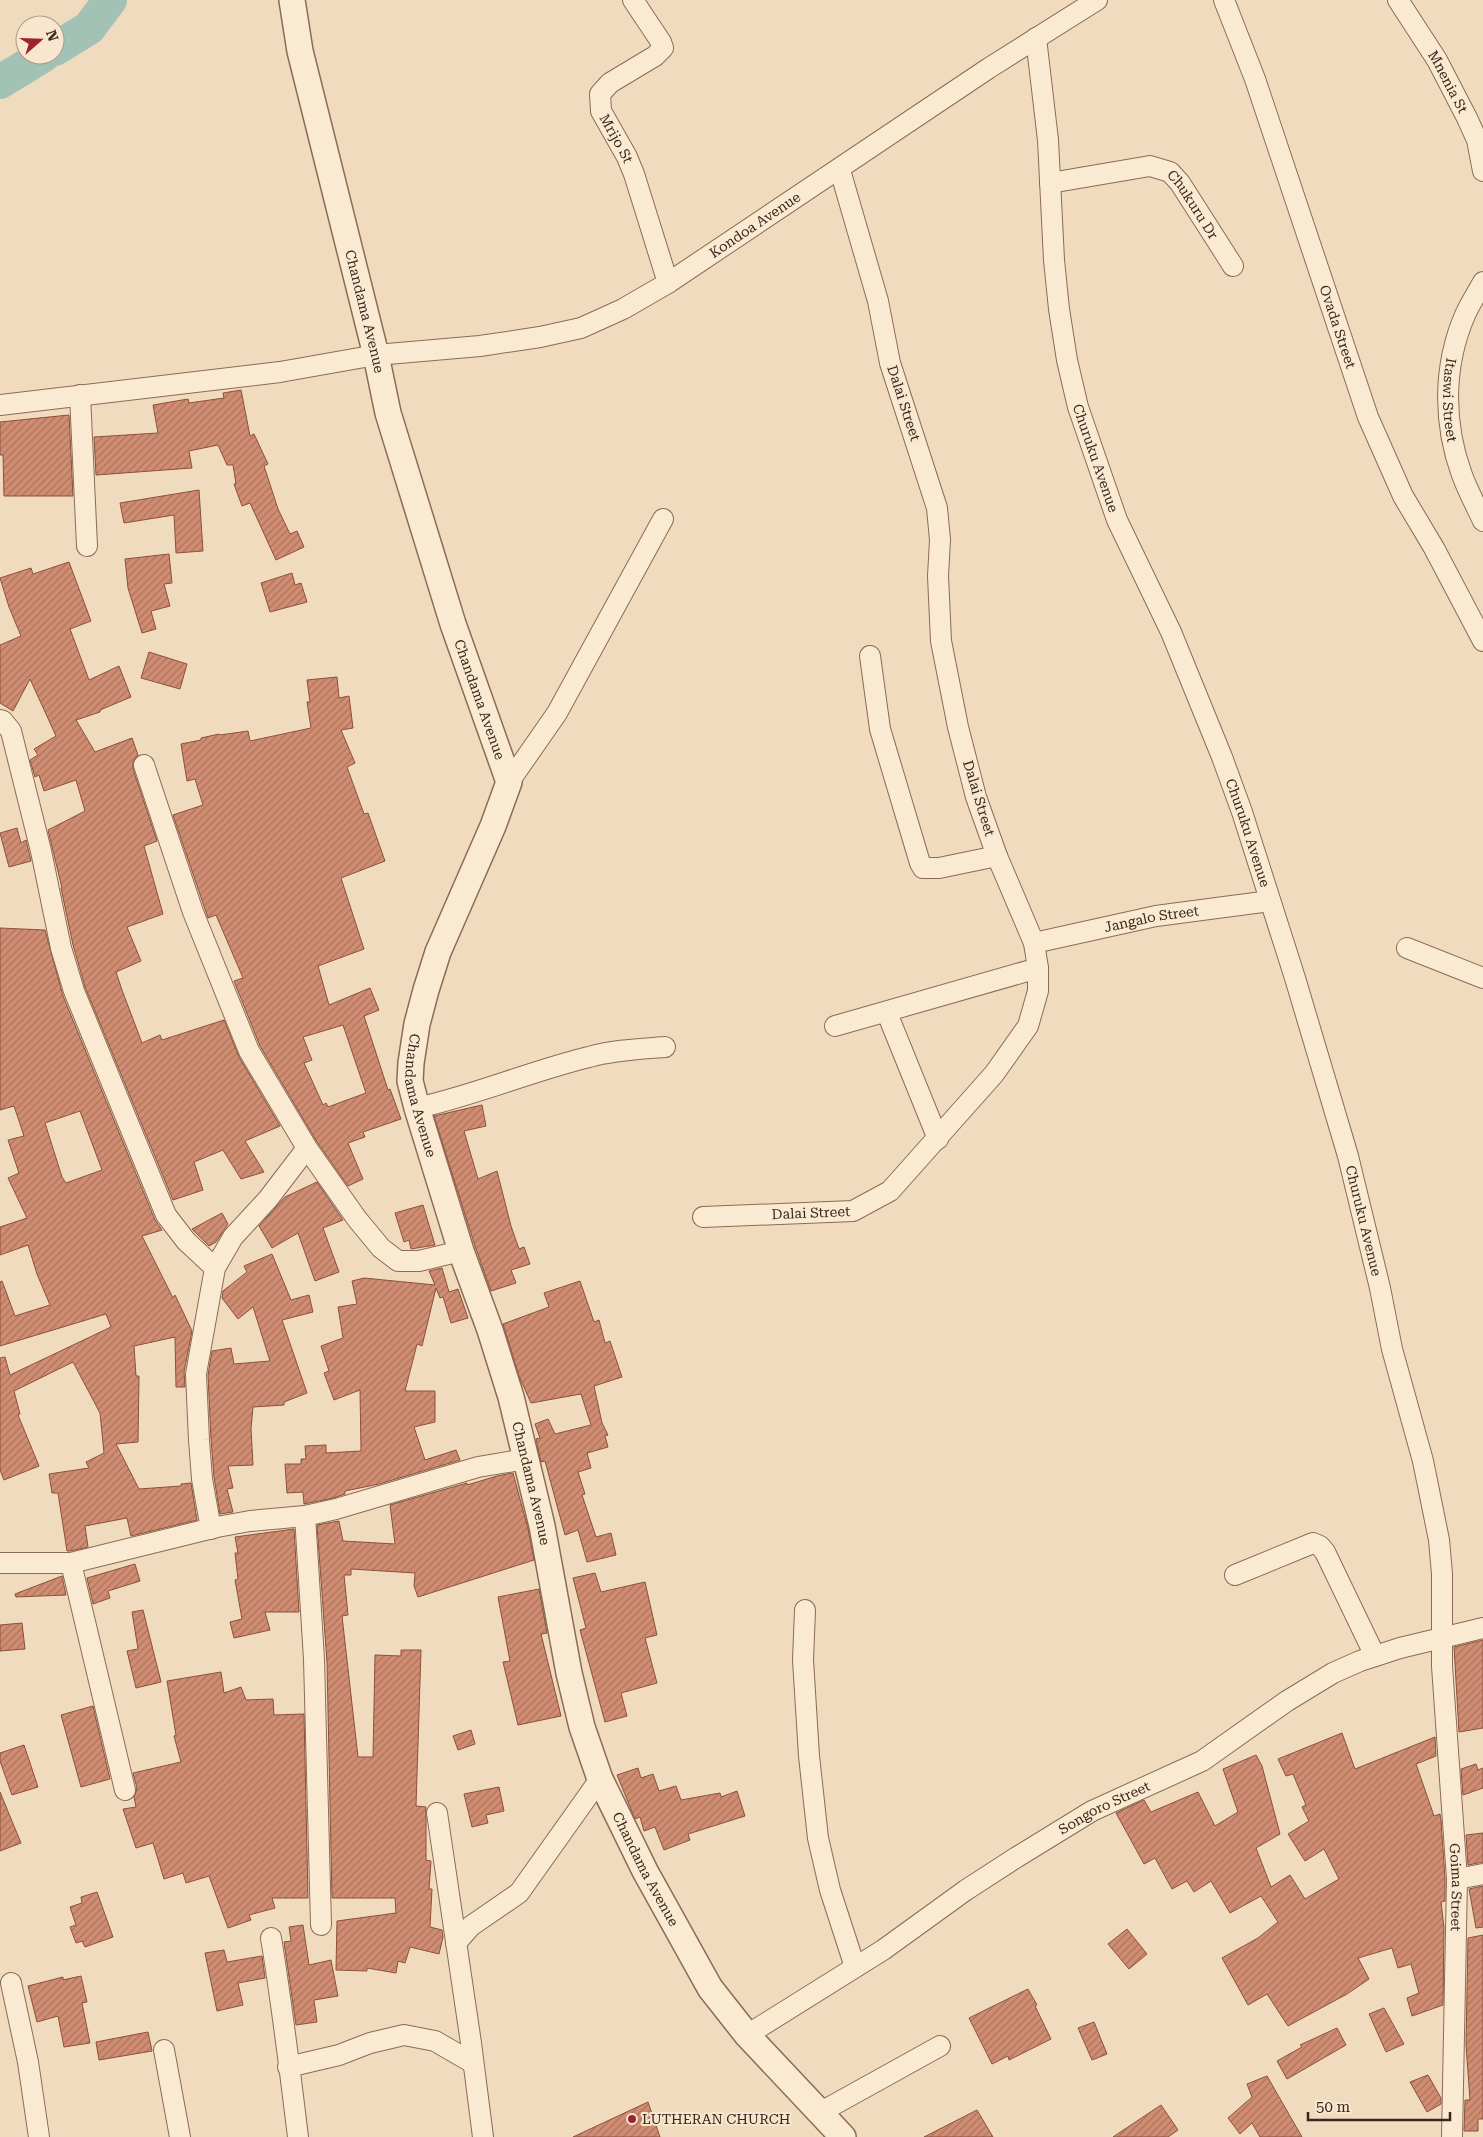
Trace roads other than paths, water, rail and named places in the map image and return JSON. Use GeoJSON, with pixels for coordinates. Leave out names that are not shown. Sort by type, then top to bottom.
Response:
{"type":"FeatureCollection","features":[{"type":"Feature","properties":{"kind":"street","name":"Chandama Avenue"},"geometry":{"type":"LineString","coordinates":[[292,0],[300,51],[376,355],[388,412],[452,624],[509,782],[493,826],[438,952],[417,1024],[410,1082],[461,1251],[490,1330],[511,1397],[542,1526],[568,1673],[582,1727],[600,1779],[645,1871],[710,1988],[747,2035],[843,2137]]}},
{"type":"Feature","properties":{"kind":"street","name":"Mrijo St"},"geometry":{"type":"LineString","coordinates":[[633,0],[663,48],[655,56],[610,83],[603,89],[599,102],[604,120],[627,157],[634,174],[668,283]]}},
{"type":"Feature","properties":{"kind":"street","name":"Kondoa Avenue"},"geometry":{"type":"LineString","coordinates":[[0,405],[280,372],[376,355],[480,346],[540,337],[581,328],[623,309],[668,283],[1036,38],[1097,0]]}},
{"type":"Feature","properties":{"kind":"street","name":"Ovada Street"},"geometry":{"type":"LineString","coordinates":[[1224,0],[1255,78],[1368,417],[1403,496],[1434,548],[1483,641]]}},
{"type":"Feature","properties":{"kind":"street","name":"Mnenia St"},"geometry":{"type":"LineString","coordinates":[[1398,0],[1437,60],[1467,118],[1477,140],[1483,171]]}},
{"type":"Feature","properties":{"kind":"street","name":"Churuku Avenue"},"geometry":{"type":"LineString","coordinates":[[1036,38],[1048,140],[1059,309],[1066,360],[1078,407],[1118,520],[1171,632],[1222,757],[1242,812],[1295,978],[1348,1156],[1380,1288],[1392,1349],[1423,1461],[1439,1540],[1442,1574],[1443,1639]]}},
{"type":"Feature","properties":{"kind":"street","name":"Chukuru Dr"},"geometry":{"type":"LineString","coordinates":[[1050,183],[1150,166],[1170,172],[1180,183],[1233,266]]}},
{"type":"Feature","properties":{"kind":"street","name":"Dalai Street"},"geometry":{"type":"LineString","coordinates":[[703,1217],[853,1210],[890,1191],[994,1074],[1028,1026],[1038,992],[1038,968],[1034,943],[996,856],[976,797],[958,726],[941,642],[938,576],[940,540],[937,508],[890,363],[878,301],[840,170]]}},
{"type":"Feature","properties":{"kind":"street","name":"Itaswi Street"},"geometry":{"type":"LineString","coordinates":[[1483,282],[1462,323],[1451,357],[1447,392],[1451,429],[1462,475],[1483,520]]}},
{"type":"Feature","properties":{"kind":"street"},"geometry":{"type":"LineString","coordinates":[[80,395],[87,546]]}},
{"type":"Feature","properties":{"kind":"street"},"geometry":{"type":"LineString","coordinates":[[509,782],[557,713],[663,519]]}},
{"type":"Feature","properties":{"kind":"street"},"geometry":{"type":"LineString","coordinates":[[870,656],[880,729],[923,868],[940,868],[996,856]]}},
{"type":"Feature","properties":{"kind":"street"},"geometry":{"type":"LineString","coordinates":[[0,720],[11,731],[41,851],[61,948],[74,991],[166,1215],[186,1241],[215,1268]]}},
{"type":"Feature","properties":{"kind":"street"},"geometry":{"type":"LineString","coordinates":[[144,765],[193,912],[249,1051],[307,1148],[363,1226],[381,1248],[398,1261],[419,1261],[461,1251]]}},
{"type":"Feature","properties":{"kind":"street","name":"Jangalo Street"},"geometry":{"type":"LineString","coordinates":[[1034,943],[1156,916],[1270,901]]}},
{"type":"Feature","properties":{"kind":"street"},"geometry":{"type":"LineString","coordinates":[[1407,948],[1483,978]]}},
{"type":"Feature","properties":{"kind":"street"},"geometry":{"type":"LineString","coordinates":[[835,1026],[887,1013],[1038,968]]}},
{"type":"Feature","properties":{"kind":"street"},"geometry":{"type":"LineString","coordinates":[[887,1013],[938,1138]]}},
{"type":"Feature","properties":{"kind":"street"},"geometry":{"type":"LineString","coordinates":[[417,1108],[452,1101],[551,1067],[591,1056],[626,1050],[665,1047]]}},
{"type":"Feature","properties":{"kind":"street"},"geometry":{"type":"LineString","coordinates":[[211,1529],[202,1479],[196,1374],[215,1268],[233,1236],[268,1199],[307,1148]]}},
{"type":"Feature","properties":{"kind":"street"},"geometry":{"type":"LineString","coordinates":[[0,1563],[71,1563],[250,1521],[305,1516],[370,1500],[478,1467],[526,1459]]}},
{"type":"Feature","properties":{"kind":"street"},"geometry":{"type":"LineString","coordinates":[[305,1516],[314,1659],[321,1925]]}},
{"type":"Feature","properties":{"kind":"street"},"geometry":{"type":"LineString","coordinates":[[1235,1574],[1313,1543],[1320,1546],[1325,1552],[1374,1656]]}},
{"type":"Feature","properties":{"kind":"street"},"geometry":{"type":"LineString","coordinates":[[71,1563],[125,1790]]}},
{"type":"Feature","properties":{"kind":"street"},"geometry":{"type":"LineString","coordinates":[[805,1610],[804,1669],[809,1756],[818,1838],[830,1890],[855,1967]]}},
{"type":"Feature","properties":{"kind":"street","name":"Songoro Street"},"geometry":{"type":"LineString","coordinates":[[747,2035],[898,1940],[986,1877],[1075,1822],[1118,1798],[1202,1760],[1311,1686],[1334,1673],[1374,1656],[1400,1648],[1483,1628]]}},
{"type":"Feature","properties":{"kind":"street","name":"Goima Street"},"geometry":{"type":"LineString","coordinates":[[1443,1639],[1442,1666],[1457,1879],[1452,2137]]}},
{"type":"Feature","properties":{"kind":"street"},"geometry":{"type":"LineString","coordinates":[[456,1943],[471,1926],[519,1893],[600,1779]]}},
{"type":"Feature","properties":{"kind":"street"},"geometry":{"type":"LineString","coordinates":[[437,1813],[483,2137]]}},
{"type":"Feature","properties":{"kind":"street"},"geometry":{"type":"LineString","coordinates":[[1457,1879],[1483,1874]]}},
{"type":"Feature","properties":{"kind":"street"},"geometry":{"type":"LineString","coordinates":[[271,1938],[282,2002],[288,2067],[298,2137]]}},
{"type":"Feature","properties":{"kind":"street"},"geometry":{"type":"LineString","coordinates":[[11,1983],[28,2062],[39,2137]]}},
{"type":"Feature","properties":{"kind":"street"},"geometry":{"type":"LineString","coordinates":[[288,2067],[339,2055],[370,2043],[404,2034],[435,2041],[473,2063]]}},
{"type":"Feature","properties":{"kind":"street"},"geometry":{"type":"LineString","coordinates":[[819,2113],[940,2046]]}},
{"type":"Feature","properties":{"kind":"street"},"geometry":{"type":"LineString","coordinates":[[164,2050],[180,2137]]}},
{"type":"Feature","properties":{"kind":"waterway"},"geometry":{"type":"LineString","coordinates":[[65,43],[89,28],[110,0]]}},
{"type":"Feature","properties":{"kind":"waterway"},"geometry":{"type":"LineString","coordinates":[[0,82],[28,65]]}},
{"type":"Feature","properties":{"kind":"place","name":"LUTHERAN CHURCH"},"geometry":{"type":"Point","coordinates":[632,2119]}}]}
